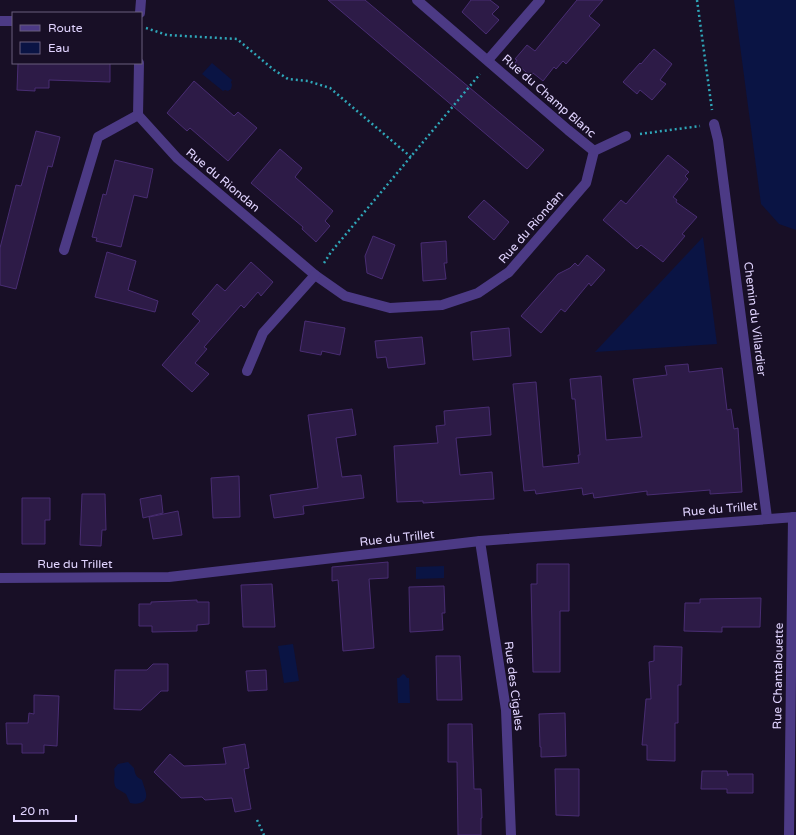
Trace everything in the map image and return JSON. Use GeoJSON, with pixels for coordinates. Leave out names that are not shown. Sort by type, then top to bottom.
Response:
{"type":"FeatureCollection","features":[{"type":"Feature","properties":{"kind":"street"},"geometry":{"type":"LineString","coordinates":[[140,12],[141,0]]}},
{"type":"Feature","properties":{"kind":"street","name":"Rue du Champ Blanc"},"geometry":{"type":"LineString","coordinates":[[417,0],[594,151]]}},
{"type":"Feature","properties":{"kind":"street","name":"Rue du Champ Blanc"},"geometry":{"type":"LineString","coordinates":[[488,60],[540,0]]}},
{"type":"Feature","properties":{"kind":"street"},"geometry":{"type":"LineString","coordinates":[[0,21],[12,21]]}},
{"type":"Feature","properties":{"kind":"street"},"geometry":{"type":"LineString","coordinates":[[64,250],[98,136],[138,115],[139,64]]}},
{"type":"Feature","properties":{"kind":"street","name":"Rue du Riondan"},"geometry":{"type":"LineString","coordinates":[[138,115],[177,158],[315,275],[345,296],[390,308],[442,305],[478,293],[509,272],[586,183],[594,151]]}},
{"type":"Feature","properties":{"kind":"street","name":"Chemin du Villardier"},"geometry":{"type":"LineString","coordinates":[[714,124],[718,140],[739,294],[767,518]]}},
{"type":"Feature","properties":{"kind":"street"},"geometry":{"type":"LineString","coordinates":[[594,151],[626,136]]}},
{"type":"Feature","properties":{"kind":"street"},"geometry":{"type":"LineString","coordinates":[[247,371],[263,333],[315,275]]}},
{"type":"Feature","properties":{"kind":"street","name":"Rue du Trillet"},"geometry":{"type":"LineString","coordinates":[[0,578],[169,577],[480,541],[795,517]]}},
{"type":"Feature","properties":{"kind":"street","name":"Rue Chantalouette"},"geometry":{"type":"LineString","coordinates":[[789,835],[795,517]]}},
{"type":"Feature","properties":{"kind":"street","name":"Rue des Cigales"},"geometry":{"type":"LineString","coordinates":[[480,541],[506,710],[511,835]]}},
{"type":"Feature","properties":{"kind":"path"},"geometry":{"type":"LineString","coordinates":[[626,136],[714,124],[697,0]]}},
{"type":"Feature","properties":{"kind":"path"},"geometry":{"type":"LineString","coordinates":[[142,26],[167,35],[237,39],[288,80],[308,81],[330,88],[411,157]]}},
{"type":"Feature","properties":{"kind":"path"},"geometry":{"type":"LineString","coordinates":[[315,275],[331,252],[481,73],[488,60]]}},
{"type":"Feature","properties":{"kind":"path"},"geometry":{"type":"LineString","coordinates":[[257,820],[264,835]]}},
{"type":"Feature","properties":{"kind":"water"},"geometry":{"type":"Polygon","coordinates":[[[734,0],[796,0],[796,230],[779,224],[761,204],[734,0]]]}},
{"type":"Feature","properties":{"kind":"water"},"geometry":{"type":"Polygon","coordinates":[[[212,63],[232,80],[231,89],[228,91],[223,91],[202,74],[212,63]]]}},
{"type":"Feature","properties":{"kind":"water"},"geometry":{"type":"Polygon","coordinates":[[[703,237],[717,344],[595,352],[703,237]]]}},
{"type":"Feature","properties":{"kind":"water"},"geometry":{"type":"Polygon","coordinates":[[[444,566],[444,578],[416,579],[416,567],[444,566]]]}},
{"type":"Feature","properties":{"kind":"water"},"geometry":{"type":"Polygon","coordinates":[[[293,644],[299,681],[284,683],[278,646],[293,644]]]}},
{"type":"Feature","properties":{"kind":"water"},"geometry":{"type":"Polygon","coordinates":[[[403,674],[409,678],[410,703],[398,703],[397,678],[403,674]]]}},
{"type":"Feature","properties":{"kind":"water"},"geometry":{"type":"Polygon","coordinates":[[[128,762],[134,768],[135,774],[142,780],[146,791],[144,801],[136,804],[130,803],[126,794],[116,788],[114,780],[114,769],[118,764],[128,762]]]}},
{"type":"Feature","properties":{"kind":"building"},"geometry":{"type":"Polygon","coordinates":[[[328,0],[365,0],[544,150],[527,169],[328,0]]]}},
{"type":"Feature","properties":{"kind":"building"},"geometry":{"type":"Polygon","coordinates":[[[471,0],[490,0],[499,7],[492,14],[499,20],[486,34],[462,12],[471,0]]]}},
{"type":"Feature","properties":{"kind":"building"},"geometry":{"type":"Polygon","coordinates":[[[577,0],[603,0],[589,16],[600,25],[566,64],[563,61],[556,69],[554,67],[543,81],[533,73],[531,76],[515,63],[517,60],[515,59],[527,45],[535,51],[577,0]]]}},
{"type":"Feature","properties":{"kind":"building"},"geometry":{"type":"Polygon","coordinates":[[[654,49],[672,64],[660,80],[666,84],[652,100],[640,90],[637,94],[623,82],[654,49]]]}},
{"type":"Feature","properties":{"kind":"building"},"geometry":{"type":"Polygon","coordinates":[[[18,64],[110,64],[110,82],[49,80],[49,88],[35,88],[35,91],[17,90],[18,64]]]}},
{"type":"Feature","properties":{"kind":"building"},"geometry":{"type":"Polygon","coordinates":[[[194,81],[234,116],[238,112],[257,128],[228,161],[190,128],[187,131],[167,113],[194,81]]]}},
{"type":"Feature","properties":{"kind":"building"},"geometry":{"type":"Polygon","coordinates":[[[36,131],[60,137],[52,167],[48,166],[16,289],[0,285],[0,248],[16,185],[21,186],[36,131]]]}},
{"type":"Feature","properties":{"kind":"building"},"geometry":{"type":"Polygon","coordinates":[[[280,149],[302,168],[295,177],[333,211],[325,221],[330,226],[316,242],[302,229],[303,227],[251,183],[280,149]]]}},
{"type":"Feature","properties":{"kind":"building"},"geometry":{"type":"Polygon","coordinates":[[[668,155],[689,172],[685,176],[688,179],[673,197],[677,200],[676,202],[697,217],[682,234],[685,236],[663,262],[641,245],[637,249],[603,220],[621,200],[626,204],[668,155]]]}},
{"type":"Feature","properties":{"kind":"building"},"geometry":{"type":"Polygon","coordinates":[[[115,160],[153,169],[147,198],[134,195],[121,247],[96,241],[97,238],[92,237],[103,194],[106,195],[115,160]]]}},
{"type":"Feature","properties":{"kind":"building"},"geometry":{"type":"Polygon","coordinates":[[[484,200],[509,222],[494,240],[468,217],[484,200]]]}},
{"type":"Feature","properties":{"kind":"building"},"geometry":{"type":"Polygon","coordinates":[[[373,236],[395,245],[382,279],[367,273],[365,256],[373,236]]]}},
{"type":"Feature","properties":{"kind":"building"},"geometry":{"type":"Polygon","coordinates":[[[446,241],[447,263],[444,263],[446,279],[423,281],[421,243],[446,241]]]}},
{"type":"Feature","properties":{"kind":"building"},"geometry":{"type":"Polygon","coordinates":[[[107,252],[136,261],[128,290],[158,301],[155,312],[95,297],[107,252]]]}},
{"type":"Feature","properties":{"kind":"building"},"geometry":{"type":"Polygon","coordinates":[[[587,255],[605,270],[591,286],[589,283],[565,312],[561,309],[541,333],[521,316],[558,274],[570,268],[575,263],[578,266],[587,255]]]}},
{"type":"Feature","properties":{"kind":"building"},"geometry":{"type":"Polygon","coordinates":[[[251,262],[273,282],[261,296],[258,292],[244,308],[241,305],[204,347],[207,349],[195,363],[209,374],[192,392],[162,365],[200,321],[192,314],[217,284],[225,291],[251,262]]]}},
{"type":"Feature","properties":{"kind":"building"},"geometry":{"type":"Polygon","coordinates":[[[305,321],[345,328],[340,355],[322,351],[321,355],[300,351],[305,321]]]}},
{"type":"Feature","properties":{"kind":"building"},"geometry":{"type":"Polygon","coordinates":[[[509,328],[511,356],[473,360],[471,332],[509,328]]]}},
{"type":"Feature","properties":{"kind":"building"},"geometry":{"type":"Polygon","coordinates":[[[422,337],[425,364],[388,368],[386,357],[377,358],[375,341],[422,337]]]}},
{"type":"Feature","properties":{"kind":"building"},"geometry":{"type":"Polygon","coordinates":[[[688,364],[689,372],[722,368],[727,410],[731,409],[734,429],[738,428],[742,492],[710,494],[710,490],[647,495],[647,491],[594,498],[593,493],[583,495],[582,488],[536,494],[535,490],[524,491],[513,384],[536,382],[543,467],[579,463],[578,455],[580,455],[575,399],[572,399],[570,379],[601,376],[606,440],[642,437],[633,379],[667,375],[665,366],[688,364]]]}},
{"type":"Feature","properties":{"kind":"building"},"geometry":{"type":"Polygon","coordinates":[[[489,407],[491,435],[456,438],[460,475],[492,472],[494,499],[423,503],[423,501],[397,502],[394,446],[438,443],[436,426],[445,425],[444,411],[489,407]]]}},
{"type":"Feature","properties":{"kind":"building"},"geometry":{"type":"Polygon","coordinates":[[[352,409],[356,435],[336,438],[342,477],[361,475],[364,498],[303,506],[304,514],[274,518],[270,495],[318,488],[308,415],[352,409]]]}},
{"type":"Feature","properties":{"kind":"building"},"geometry":{"type":"Polygon","coordinates":[[[239,476],[240,517],[213,518],[211,478],[239,476]]]}},
{"type":"Feature","properties":{"kind":"building"},"geometry":{"type":"Polygon","coordinates":[[[82,494],[105,494],[106,530],[102,530],[101,546],[80,545],[82,494]]]}},
{"type":"Feature","properties":{"kind":"building"},"geometry":{"type":"Polygon","coordinates":[[[161,495],[163,513],[143,518],[140,499],[161,495]]]}},
{"type":"Feature","properties":{"kind":"building"},"geometry":{"type":"Polygon","coordinates":[[[22,498],[50,498],[50,520],[45,520],[45,544],[22,544],[22,498]]]}},
{"type":"Feature","properties":{"kind":"building"},"geometry":{"type":"Polygon","coordinates":[[[178,511],[182,535],[153,539],[149,517],[178,511]]]}},
{"type":"Feature","properties":{"kind":"building"},"geometry":{"type":"Polygon","coordinates":[[[388,562],[388,578],[369,579],[374,648],[343,651],[338,580],[332,581],[332,567],[388,562]]]}},
{"type":"Feature","properties":{"kind":"building"},"geometry":{"type":"Polygon","coordinates":[[[537,564],[569,564],[569,611],[560,611],[560,672],[533,672],[531,584],[537,584],[537,564]]]}},
{"type":"Feature","properties":{"kind":"building"},"geometry":{"type":"Polygon","coordinates":[[[272,584],[275,627],[243,627],[241,585],[272,584]]]}},
{"type":"Feature","properties":{"kind":"building"},"geometry":{"type":"Polygon","coordinates":[[[444,586],[445,613],[442,613],[443,630],[410,632],[409,587],[444,586]]]}},
{"type":"Feature","properties":{"kind":"building"},"geometry":{"type":"Polygon","coordinates":[[[761,598],[760,627],[722,627],[722,632],[684,631],[685,603],[700,603],[700,599],[761,598]]]}},
{"type":"Feature","properties":{"kind":"building"},"geometry":{"type":"Polygon","coordinates":[[[197,600],[197,602],[209,602],[209,624],[197,625],[197,631],[152,632],[152,626],[139,626],[139,604],[197,600]]]}},
{"type":"Feature","properties":{"kind":"building"},"geometry":{"type":"Polygon","coordinates":[[[654,646],[682,647],[681,685],[678,685],[678,723],[675,723],[675,761],[647,760],[647,745],[642,745],[646,699],[651,699],[649,662],[654,661],[654,646]]]}},
{"type":"Feature","properties":{"kind":"building"},"geometry":{"type":"Polygon","coordinates":[[[436,656],[460,656],[462,700],[437,700],[436,656]]]}},
{"type":"Feature","properties":{"kind":"building"},"geometry":{"type":"Polygon","coordinates":[[[153,664],[168,664],[168,691],[161,691],[141,710],[114,709],[115,670],[147,670],[153,664]]]}},
{"type":"Feature","properties":{"kind":"building"},"geometry":{"type":"Polygon","coordinates":[[[266,670],[267,690],[248,691],[246,671],[266,670]]]}},
{"type":"Feature","properties":{"kind":"building"},"geometry":{"type":"Polygon","coordinates":[[[34,695],[59,696],[57,746],[44,745],[44,753],[22,753],[22,744],[7,744],[6,723],[28,723],[29,713],[34,714],[34,695]]]}},
{"type":"Feature","properties":{"kind":"building"},"geometry":{"type":"Polygon","coordinates":[[[565,713],[566,756],[541,757],[539,714],[565,713]]]}},
{"type":"Feature","properties":{"kind":"building"},"geometry":{"type":"Polygon","coordinates":[[[448,724],[472,724],[474,789],[481,789],[481,835],[458,835],[457,762],[448,762],[448,724]]]}},
{"type":"Feature","properties":{"kind":"building"},"geometry":{"type":"Polygon","coordinates":[[[245,744],[249,768],[244,769],[251,809],[235,812],[232,798],[205,800],[202,797],[181,798],[154,772],[170,754],[184,766],[226,764],[223,748],[245,744]]]}},
{"type":"Feature","properties":{"kind":"building"},"geometry":{"type":"Polygon","coordinates":[[[555,769],[579,769],[579,816],[556,815],[555,769]]]}},
{"type":"Feature","properties":{"kind":"building"},"geometry":{"type":"Polygon","coordinates":[[[702,771],[727,771],[728,776],[728,774],[753,774],[753,793],[727,793],[727,789],[701,789],[702,771]]]}}]}
